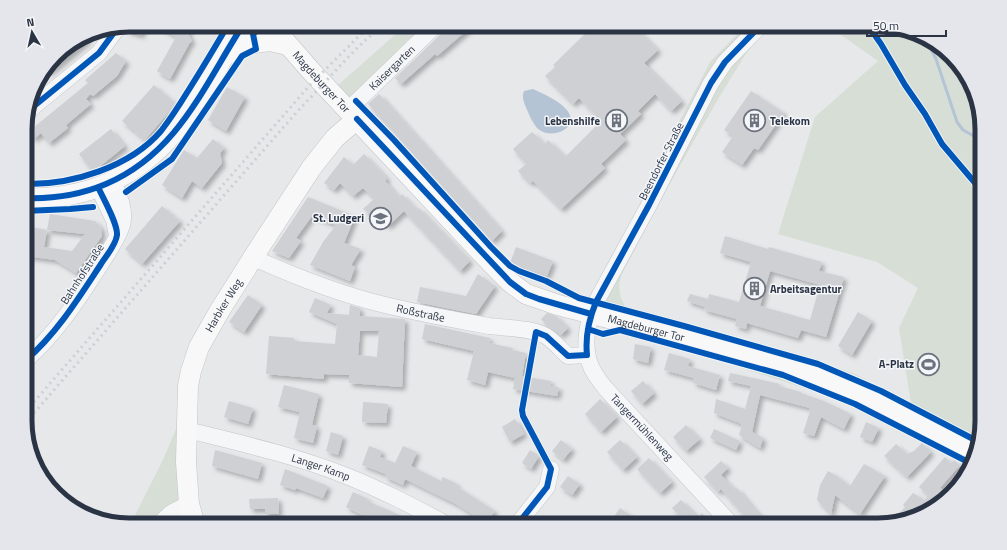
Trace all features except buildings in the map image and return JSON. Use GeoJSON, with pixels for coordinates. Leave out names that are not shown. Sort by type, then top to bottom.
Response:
{"type":"FeatureCollection","features":[{"type":"Feature","properties":{"kind":"main road"},"geometry":{"type":"LineString","coordinates":[[32,198],[54,198],[80,193],[105,184],[144,163],[168,140],[194,104],[238,32]]}},
{"type":"Feature","properties":{"kind":"main road","name":"Magdeburger Tor"},"geometry":{"type":"LineString","coordinates":[[277,32],[352,115],[510,282],[526,294],[591,314],[798,367],[826,377],[852,389],[971,450]]}},
{"type":"Feature","properties":{"kind":"main road"},"geometry":{"type":"LineString","coordinates":[[223,56],[254,43],[270,41],[288,45]]}},
{"type":"Feature","properties":{"kind":"main road","name":"Harbker Weg"},"geometry":{"type":"LineString","coordinates":[[193,518],[189,504],[186,462],[188,386],[199,347],[220,310],[312,167],[352,115]]}},
{"type":"Feature","properties":{"kind":"street","name":"Kaisergarten"},"geometry":{"type":"LineString","coordinates":[[352,115],[429,32]]}},
{"type":"Feature","properties":{"kind":"street","name":"Beendorfer Straße"},"geometry":{"type":"LineString","coordinates":[[591,314],[596,302],[650,205],[711,83],[725,62],[754,32]]}},
{"type":"Feature","properties":{"kind":"street"},"geometry":{"type":"LineString","coordinates":[[35,105],[99,53],[113,34]]}},
{"type":"Feature","properties":{"kind":"street","name":"Bahnhofstraße"},"geometry":{"type":"LineString","coordinates":[[32,354],[47,340],[68,314],[108,252],[117,235],[105,184]]}},
{"type":"Feature","properties":{"kind":"street","name":"Roßstraße"},"geometry":{"type":"LineString","coordinates":[[254,258],[295,276],[340,293],[384,305],[490,326],[536,332],[546,336],[568,356],[587,355]]}},
{"type":"Feature","properties":{"kind":"street","name":"Tangermühlenweg"},"geometry":{"type":"LineString","coordinates":[[591,314],[586,342],[587,355],[594,374],[606,389],[726,518]]}},
{"type":"Feature","properties":{"kind":"street","name":"Langer Kamp"},"geometry":{"type":"LineString","coordinates":[[187,430],[280,454],[344,475],[376,488],[434,518]]}},
{"type":"Feature","properties":{"kind":"street"},"geometry":{"type":"LineString","coordinates":[[523,518],[547,487],[550,469]]}},
{"type":"Feature","properties":{"kind":"street"},"geometry":{"type":"LineString","coordinates":[[165,518],[168,514],[189,504]]}},
{"type":"Feature","properties":{"kind":"shaded area"},"geometry":{"type":"Polygon","coordinates":[[[398,32],[418,32],[408,40],[351,100],[337,86],[398,32]]]}},
{"type":"Feature","properties":{"kind":"shaded area"},"geometry":{"type":"Polygon","coordinates":[[[739,32],[760,32],[726,86],[690,149],[621,276],[621,299],[625,306],[821,362],[855,374],[911,403],[899,328],[918,288],[877,262],[778,234],[815,117],[878,61],[837,32],[884,32],[909,37],[926,45],[947,60],[962,81],[972,104],[975,129],[975,421],[973,440],[965,464],[837,399],[711,358],[584,322],[607,271],[608,262],[648,190],[680,120],[710,62],[739,32]]]}},
{"type":"Feature","properties":{"kind":"shaded area"},"geometry":{"type":"Polygon","coordinates":[[[177,427],[182,518],[134,518],[162,462],[177,427]]]}},
{"type":"Feature","properties":{"kind":"water"},"geometry":{"type":"Polygon","coordinates":[[[533,89],[546,95],[565,108],[570,115],[571,121],[568,126],[557,133],[543,132],[537,128],[526,107],[523,96],[524,91],[533,89]]]}},
{"type":"Feature","properties":{"kind":"waterway"},"geometry":{"type":"LineString","coordinates":[[928,46],[936,59],[957,122],[963,130],[975,137]]}},
{"type":"Feature","properties":{"kind":"railway"},"geometry":{"type":"LineString","coordinates":[[32,404],[310,85],[363,32]]}},
{"type":"Feature","properties":{"kind":"railway"},"geometry":{"type":"LineString","coordinates":[[32,415],[296,113],[355,50],[374,32]]}},
{"type":"Feature","properties":{"kind":"cycle path"},"geometry":{"type":"LineString","coordinates":[[32,184],[62,181],[99,171],[117,164],[148,144],[161,131],[175,111],[224,32]]}},
{"type":"Feature","properties":{"kind":"cycle path"},"geometry":{"type":"LineString","coordinates":[[32,198],[67,196],[96,188],[131,171],[152,155],[186,116],[239,32]]}},
{"type":"Feature","properties":{"kind":"cycle path"},"geometry":{"type":"LineString","coordinates":[[126,192],[172,159],[242,56],[256,49],[253,34],[255,32]]}},
{"type":"Feature","properties":{"kind":"cycle path"},"geometry":{"type":"LineString","coordinates":[[523,518],[547,487],[551,469],[523,416],[522,410],[536,332],[546,336],[568,356],[587,355],[588,328],[596,302],[649,205],[711,83],[725,62],[754,32]]}},
{"type":"Feature","properties":{"kind":"cycle path"},"geometry":{"type":"LineString","coordinates":[[872,32],[881,44],[942,144],[975,183]]}},
{"type":"Feature","properties":{"kind":"cycle path"},"geometry":{"type":"LineString","coordinates":[[35,105],[99,53],[113,34]]}},
{"type":"Feature","properties":{"kind":"cycle path"},"geometry":{"type":"LineString","coordinates":[[356,101],[394,140],[491,247],[510,266],[519,271],[546,281],[579,298],[818,364],[881,391],[973,439]]}},
{"type":"Feature","properties":{"kind":"cycle path"},"geometry":{"type":"LineString","coordinates":[[357,119],[510,282],[526,294],[591,314]]}},
{"type":"Feature","properties":{"kind":"cycle path"},"geometry":{"type":"LineString","coordinates":[[32,355],[48,339],[75,303],[115,243],[117,230],[110,211],[98,187]]}},
{"type":"Feature","properties":{"kind":"cycle path"},"geometry":{"type":"LineString","coordinates":[[32,211],[93,207]]}},
{"type":"Feature","properties":{"kind":"cycle path"},"geometry":{"type":"LineString","coordinates":[[588,329],[603,334],[620,330],[783,375],[855,404],[966,461]]}},
{"type":"Feature","properties":{"kind":"place","name":"Lebenshilfe"},"geometry":{"type":"Point","coordinates":[616,121]}},
{"type":"Feature","properties":{"kind":"place","name":"Telekom"},"geometry":{"type":"Point","coordinates":[754,121]}},
{"type":"Feature","properties":{"kind":"place","name":"St. Ludgeri"},"geometry":{"type":"Point","coordinates":[380,218]}},
{"type":"Feature","properties":{"kind":"place","name":"Arbeitsagentur"},"geometry":{"type":"Point","coordinates":[754,289]}},
{"type":"Feature","properties":{"kind":"place","name":"A-Platz"},"geometry":{"type":"Point","coordinates":[929,364]}}]}
